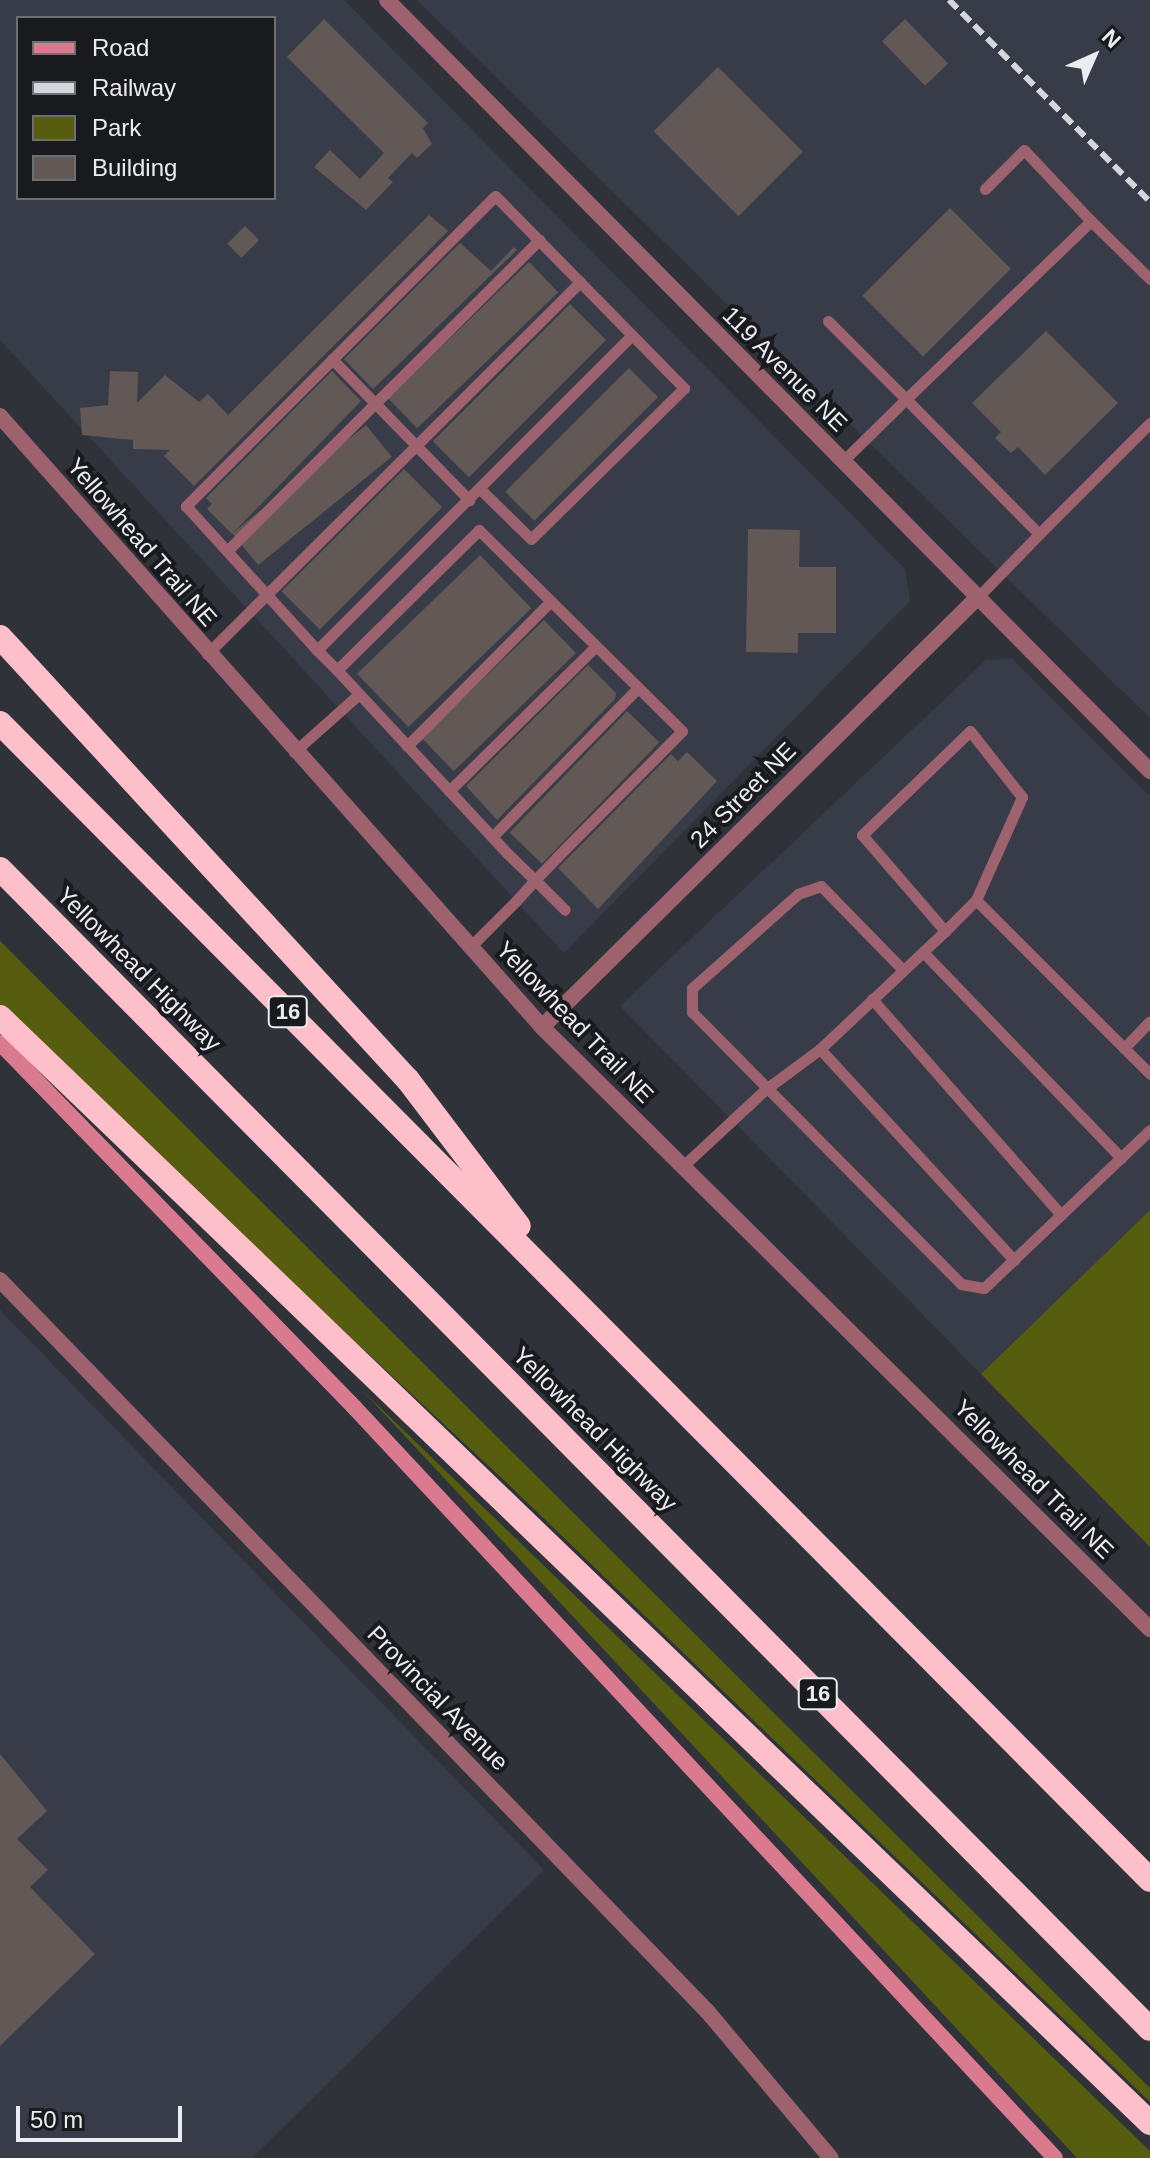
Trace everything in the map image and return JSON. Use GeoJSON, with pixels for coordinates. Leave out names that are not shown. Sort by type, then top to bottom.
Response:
{"type":"FeatureCollection","features":[{"type":"Feature","properties":{"kind":"highway"},"geometry":{"type":"LineString","coordinates":[[0,637],[408,1080],[576,1301]]}},
{"type":"Feature","properties":{"kind":"highway","name":"16"},"geometry":{"type":"LineString","coordinates":[[0,723],[1150,1880]]}},
{"type":"Feature","properties":{"kind":"highway","name":"Yellowhead Highway"},"geometry":{"type":"LineString","coordinates":[[0,869],[1150,2029]]}},
{"type":"Feature","properties":{"kind":"highway"},"geometry":{"type":"LineString","coordinates":[[0,1017],[1150,2123]]}},
{"type":"Feature","properties":{"kind":"main road"},"geometry":{"type":"LineString","coordinates":[[0,1043],[354,1407],[1055,2158]]}},
{"type":"Feature","properties":{"kind":"street","name":"119 Avenue NE"},"geometry":{"type":"LineString","coordinates":[[387,0],[1150,771]]}},
{"type":"Feature","properties":{"kind":"street","name":"Yellowhead Trail NE"},"geometry":{"type":"LineString","coordinates":[[0,416],[207,654],[542,1027],[1150,1629]]}},
{"type":"Feature","properties":{"kind":"street","name":"24 Street NE"},"geometry":{"type":"LineString","coordinates":[[542,1027],[978,597]]}},
{"type":"Feature","properties":{"kind":"street","name":"Provincial Avenue"},"geometry":{"type":"LineString","coordinates":[[0,1280],[707,2011],[831,2158]]}},
{"type":"Feature","properties":{"kind":"lane"},"geometry":{"type":"LineString","coordinates":[[985,189],[1024,150],[1150,279]]}},
{"type":"Feature","properties":{"kind":"lane"},"geometry":{"type":"LineString","coordinates":[[480,489],[531,539],[684,388],[495,196],[186,506],[492,837],[565,910]]}},
{"type":"Feature","properties":{"kind":"lane"},"geometry":{"type":"LineString","coordinates":[[843,461],[1091,221]]}},
{"type":"Feature","properties":{"kind":"lane"},"geometry":{"type":"LineString","coordinates":[[227,551],[539,240]]}},
{"type":"Feature","properties":{"kind":"lane"},"geometry":{"type":"LineString","coordinates":[[207,654],[269,596],[580,282]]}},
{"type":"Feature","properties":{"kind":"lane"},"geometry":{"type":"LineString","coordinates":[[828,321],[1039,534]]}},
{"type":"Feature","properties":{"kind":"lane"},"geometry":{"type":"LineString","coordinates":[[317,650],[632,335]]}},
{"type":"Feature","properties":{"kind":"lane"},"geometry":{"type":"LineString","coordinates":[[332,359],[469,500]]}},
{"type":"Feature","properties":{"kind":"lane"},"geometry":{"type":"LineString","coordinates":[[978,597],[1150,423]]}},
{"type":"Feature","properties":{"kind":"lane"},"geometry":{"type":"LineString","coordinates":[[337,670],[479,530],[682,731],[469,948]]}},
{"type":"Feature","properties":{"kind":"lane"},"geometry":{"type":"LineString","coordinates":[[407,746],[551,601]]}},
{"type":"Feature","properties":{"kind":"lane"},"geometry":{"type":"LineString","coordinates":[[449,791],[596,646]]}},
{"type":"Feature","properties":{"kind":"lane"},"geometry":{"type":"LineString","coordinates":[[492,837],[638,688]]}},
{"type":"Feature","properties":{"kind":"lane"},"geometry":{"type":"LineString","coordinates":[[294,752],[359,694]]}},
{"type":"Feature","properties":{"kind":"lane"},"geometry":{"type":"LineString","coordinates":[[683,1166],[766,1089],[820,1049],[945,931],[976,900],[1022,797],[970,731],[862,835],[945,931]]}},
{"type":"Feature","properties":{"kind":"lane"},"geometry":{"type":"LineString","coordinates":[[903,970],[821,886],[798,894],[692,988],[692,1012],[961,1284],[984,1288],[1150,1130]]}},
{"type":"Feature","properties":{"kind":"lane"},"geometry":{"type":"LineString","coordinates":[[976,900],[1150,1074]]}},
{"type":"Feature","properties":{"kind":"lane"},"geometry":{"type":"LineString","coordinates":[[923,952],[1121,1158]]}},
{"type":"Feature","properties":{"kind":"lane"},"geometry":{"type":"LineString","coordinates":[[872,999],[1061,1215]]}},
{"type":"Feature","properties":{"kind":"lane"},"geometry":{"type":"LineString","coordinates":[[1124,1048],[1150,1021]]}},
{"type":"Feature","properties":{"kind":"lane"},"geometry":{"type":"LineString","coordinates":[[820,1049],[1014,1260]]}},
{"type":"Feature","properties":{"kind":"shaded area"},"geometry":{"type":"Polygon","coordinates":[[[0,0],[344,0],[905,569],[910,601],[564,953],[0,340],[0,0]]]}},
{"type":"Feature","properties":{"kind":"shaded area"},"geometry":{"type":"Polygon","coordinates":[[[417,0],[1150,0],[1150,718],[417,0]]]}},
{"type":"Feature","properties":{"kind":"shaded area"},"geometry":{"type":"Polygon","coordinates":[[[1011,658],[1150,796],[1150,1210],[981,1374],[620,1006],[986,660],[1011,658]]]}},
{"type":"Feature","properties":{"kind":"shaded area"},"geometry":{"type":"Polygon","coordinates":[[[0,1310],[544,1870],[252,2158],[0,2158],[0,1310]]]}},
{"type":"Feature","properties":{"kind":"green space"},"geometry":{"type":"Polygon","coordinates":[[[0,941],[1150,2088],[1150,2102],[509,1485],[0,1010],[0,941]]]}},
{"type":"Feature","properties":{"kind":"green space"},"geometry":{"type":"Polygon","coordinates":[[[1150,1210],[1150,1547],[981,1374],[1150,1210]]]}},
{"type":"Feature","properties":{"kind":"green space"},"geometry":{"type":"Polygon","coordinates":[[[363,1391],[1150,2151],[1150,2158],[1077,2158],[363,1391]]]}},
{"type":"Feature","properties":{"kind":"building"},"geometry":{"type":"Polygon","coordinates":[[[324,19],[428,123],[423,128],[432,144],[417,158],[412,153],[388,178],[393,182],[366,210],[314,167],[330,150],[360,179],[384,153],[287,57],[324,19]]]}},
{"type":"Feature","properties":{"kind":"building"},"geometry":{"type":"Polygon","coordinates":[[[905,19],[948,64],[925,86],[882,41],[905,19]]]}},
{"type":"Feature","properties":{"kind":"building"},"geometry":{"type":"Polygon","coordinates":[[[718,67],[803,152],[739,216],[654,131],[718,67]]]}},
{"type":"Feature","properties":{"kind":"building"},"geometry":{"type":"Polygon","coordinates":[[[950,208],[1011,269],[923,356],[862,296],[950,208]]]}},
{"type":"Feature","properties":{"kind":"building"},"geometry":{"type":"Polygon","coordinates":[[[429,215],[448,231],[194,486],[164,456],[170,450],[133,449],[133,440],[82,435],[80,408],[108,405],[110,371],[138,372],[137,403],[165,375],[199,402],[208,394],[228,415],[429,215]]]}},
{"type":"Feature","properties":{"kind":"building"},"geometry":{"type":"Polygon","coordinates":[[[245,226],[259,240],[241,258],[227,244],[245,226]]]}},
{"type":"Feature","properties":{"kind":"building"},"geometry":{"type":"Polygon","coordinates":[[[460,243],[491,271],[514,247],[517,250],[373,389],[344,359],[460,243]]]}},
{"type":"Feature","properties":{"kind":"building"},"geometry":{"type":"Polygon","coordinates":[[[529,262],[558,292],[417,428],[388,398],[529,262]]]}},
{"type":"Feature","properties":{"kind":"building"},"geometry":{"type":"Polygon","coordinates":[[[570,304],[606,340],[469,477],[433,441],[570,304]]]}},
{"type":"Feature","properties":{"kind":"building"},"geometry":{"type":"Polygon","coordinates":[[[1046,331],[1118,403],[1045,475],[1018,447],[1011,453],[995,438],[1001,432],[972,403],[1046,331]]]}},
{"type":"Feature","properties":{"kind":"building"},"geometry":{"type":"Polygon","coordinates":[[[629,368],[658,397],[534,521],[505,492],[629,368]]]}},
{"type":"Feature","properties":{"kind":"building"},"geometry":{"type":"Polygon","coordinates":[[[332,371],[361,401],[232,534],[207,509],[212,504],[206,498],[332,371]]]}},
{"type":"Feature","properties":{"kind":"building"},"geometry":{"type":"Polygon","coordinates":[[[366,425],[392,457],[258,565],[232,533],[366,425]]]}},
{"type":"Feature","properties":{"kind":"building"},"geometry":{"type":"Polygon","coordinates":[[[404,469],[442,507],[320,630],[282,591],[404,469]]]}},
{"type":"Feature","properties":{"kind":"building"},"geometry":{"type":"Polygon","coordinates":[[[748,529],[800,530],[799,567],[836,567],[836,633],[798,633],[798,653],[746,652],[748,529]]]}},
{"type":"Feature","properties":{"kind":"building"},"geometry":{"type":"Polygon","coordinates":[[[480,555],[531,608],[408,727],[357,674],[480,555]]]}},
{"type":"Feature","properties":{"kind":"building"},"geometry":{"type":"Polygon","coordinates":[[[544,620],[576,653],[454,771],[422,738],[544,620]]]}},
{"type":"Feature","properties":{"kind":"building"},"geometry":{"type":"Polygon","coordinates":[[[588,665],[616,693],[615,699],[497,820],[466,786],[588,665]]]}},
{"type":"Feature","properties":{"kind":"building"},"geometry":{"type":"Polygon","coordinates":[[[627,711],[659,742],[542,864],[510,833],[627,711]]]}},
{"type":"Feature","properties":{"kind":"building"},"geometry":{"type":"Polygon","coordinates":[[[687,752],[717,781],[598,909],[558,868],[671,754],[678,761],[687,752]]]}},
{"type":"Feature","properties":{"kind":"building"},"geometry":{"type":"Polygon","coordinates":[[[0,1754],[47,1811],[17,1839],[48,1870],[30,1887],[95,1954],[0,2046],[0,1754]]]}},
{"type":"Feature","properties":{"kind":"railway"},"geometry":{"type":"LineString","coordinates":[[949,0],[1150,202]]}}]}
